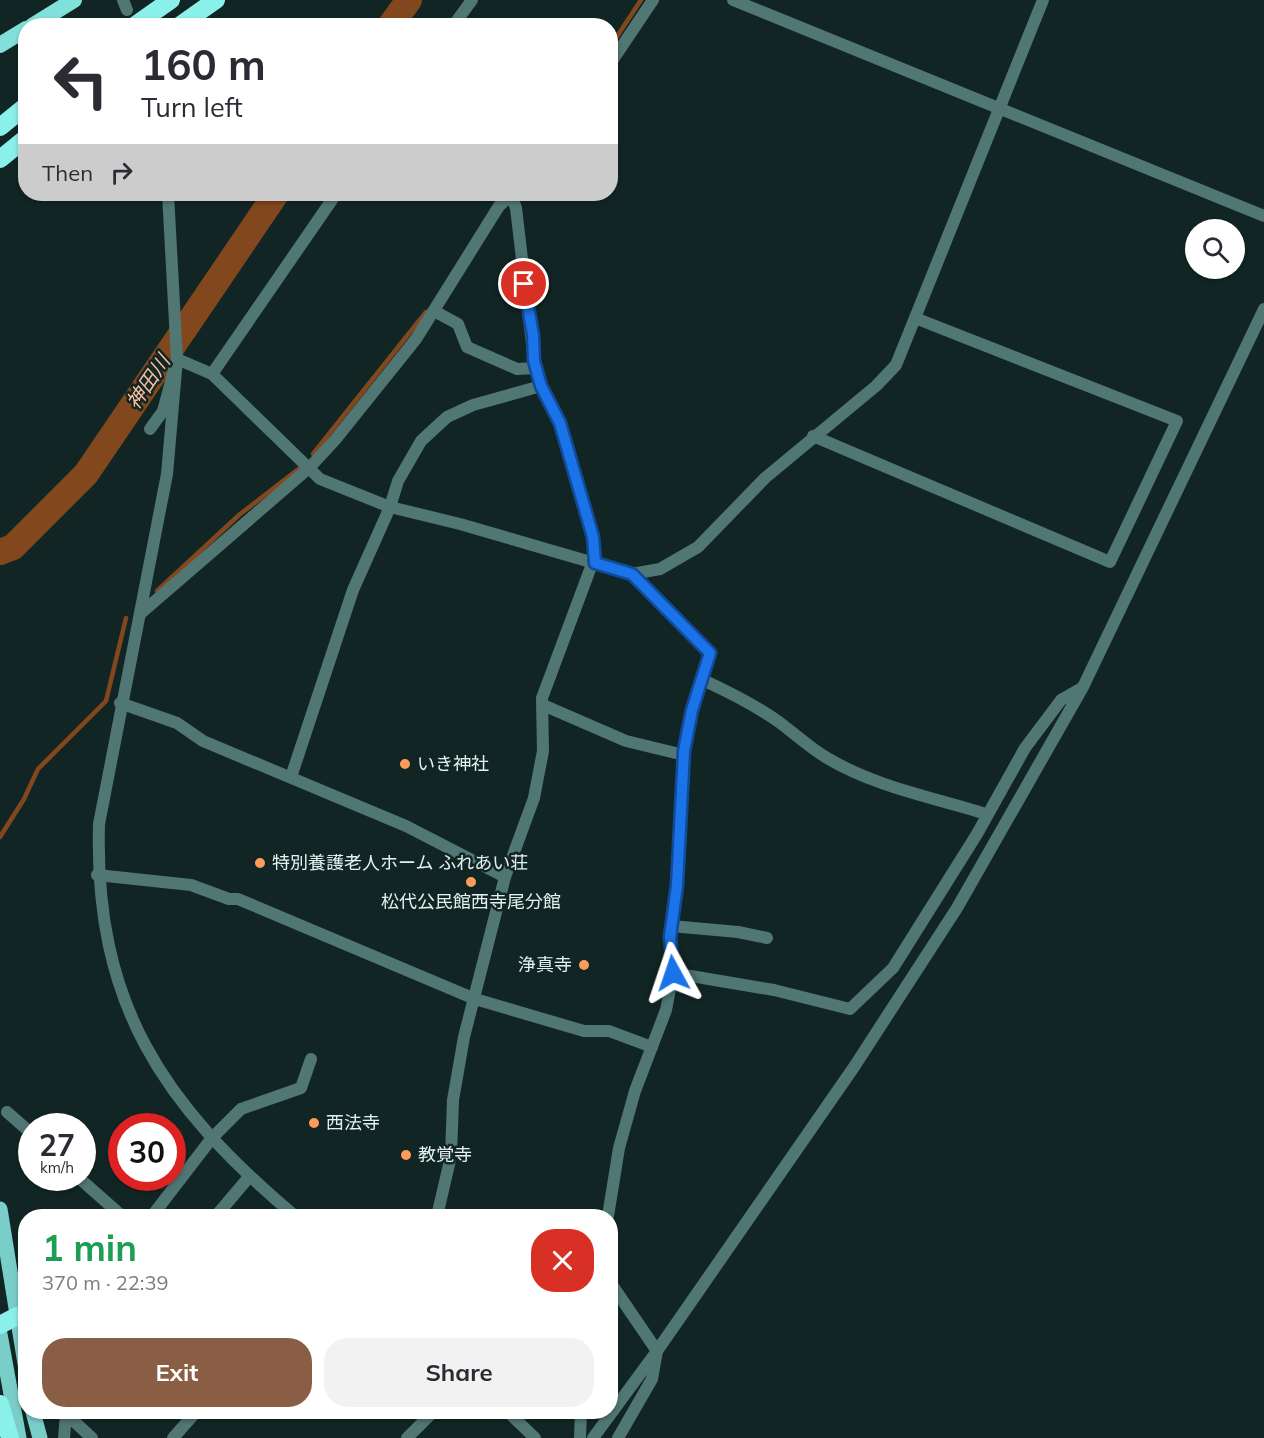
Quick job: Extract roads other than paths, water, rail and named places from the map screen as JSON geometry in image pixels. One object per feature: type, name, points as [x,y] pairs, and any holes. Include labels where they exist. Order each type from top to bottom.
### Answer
[{"type":"highway","points":[[45,18],[74,0]]},
{"type":"highway","points":[[128,12],[171,0]]},
{"type":"highway","points":[[190,18],[216,0]]},
{"type":"highway","points":[[0,45],[18,34]]},
{"type":"highway","points":[[0,125],[18,112]]},
{"type":"highway","points":[[0,159],[18,144]]},
{"type":"highway","points":[[0,1325],[14,1314]]},
{"type":"highway","points":[[0,1404],[10,1438]]},
{"type":"main road","points":[[0,1209],[18,1333]]},
{"type":"main road","points":[[0,1334],[18,1438]]},
{"type":"main road","points":[[35,1419],[40,1438]]},
{"type":"street","points":[[459,18],[472,0]]},
{"type":"street","points":[[618,52],[653,0]]},
{"type":"street","points":[[733,0],[1264,216]]},
{"type":"street","points":[[177,359],[212,374],[310,466],[320,479],[390,507],[460,524],[632,574],[660,569],[698,547],[765,478],[813,436],[842,415],[896,365],[1043,0]]},
{"type":"street","points":[[168,201],[177,359],[167,474],[120,703],[99,824],[98,875],[112,965],[137,1030],[178,1100],[249,1177],[287,1209]]},
{"type":"street","points":[[212,374],[331,201]]},
{"type":"street","points":[[140,614],[310,466],[336,440],[417,339],[499,206],[504,201]]},
{"type":"street","points":[[439,1209],[451,1156],[453,1100],[464,1037],[505,877],[534,798],[543,751],[542,698],[595,563],[593,537],[560,423],[541,386],[536,368],[514,201]]},
{"type":"street","points":[[618,1404],[854,1067],[957,908],[1083,687],[1264,309]]},
{"type":"street","points":[[434,311],[458,324],[467,347],[517,369],[536,368]]},
{"type":"street","points":[[813,436],[1110,562],[1177,421],[915,318]]},
{"type":"street","points":[[150,429],[163,411],[177,359]]},
{"type":"street","points":[[291,777],[353,590],[390,507],[398,482],[421,441],[432,428],[447,417],[473,405],[541,386]]},
{"type":"street","points":[[609,1209],[619,1148],[666,1010],[673,973],[671,926],[677,885],[684,755],[692,710],[710,653],[632,574]]},
{"type":"street","points":[[703,680],[732,694],[777,721],[826,758],[860,775],[893,789],[986,814]]},
{"type":"street","points":[[673,973],[774,990],[850,1009],[893,968],[977,834],[1024,748],[1061,700],[1083,687]]},
{"type":"street","points":[[120,703],[177,723],[203,741],[406,826],[505,877]]},
{"type":"street","points":[[543,705],[626,741],[684,755]]},
{"type":"street","points":[[98,875],[191,885],[229,899],[238,899],[475,999],[584,1031],[609,1031],[652,1047]]},
{"type":"street","points":[[671,926],[738,932],[767,938]]},
{"type":"street","points":[[157,1209],[212,1138],[241,1109],[301,1088],[311,1059]]},
{"type":"street","points":[[7,1112],[18,1122]]},
{"type":"street","points":[[222,1209],[249,1177]]},
{"type":"street","points":[[94,1191],[114,1209]]},
{"type":"street","points":[[618,1294],[657,1351],[652,1379],[618,1438]]},
{"type":"street","points":[[64,1438],[66,1419]]},
{"type":"street","points":[[72,1419],[93,1438]]},
{"type":"street","points":[[173,1438],[190,1419]]},
{"type":"street","points":[[407,1438],[426,1419]]},
{"type":"street","points":[[516,1419],[536,1438]]},
{"type":"street","points":[[580,1438],[581,1419]]},
{"type":"street","points":[[593,1438],[607,1419]]},
{"type":"waterway","name":"神田川","points":[[396,18],[409,0]]},
{"type":"waterway","points":[[618,35],[641,0]]},
{"type":"waterway","name":"神田川","points":[[0,552],[13,547],[86,474],[271,201]]},
{"type":"waterway","points":[[313,454],[426,312]]},
{"type":"waterway","points":[[157,591],[239,515],[301,467]]},
{"type":"waterway","points":[[0,837],[24,799],[38,769],[106,701],[126,618]]},
{"type":"place","name":"いき神社","points":[[405,764]]},
{"type":"place","name":"特別養護老人ホーム ふれあい荘","points":[[260,863]]},
{"type":"place","name":"松代公民館西寺尾分館","points":[[471,882]]},
{"type":"place","name":"浄真寺","points":[[584,965]]},
{"type":"place","name":"西法寺","points":[[314,1123]]},
{"type":"place","name":"教覚寺","points":[[406,1155]]}]
